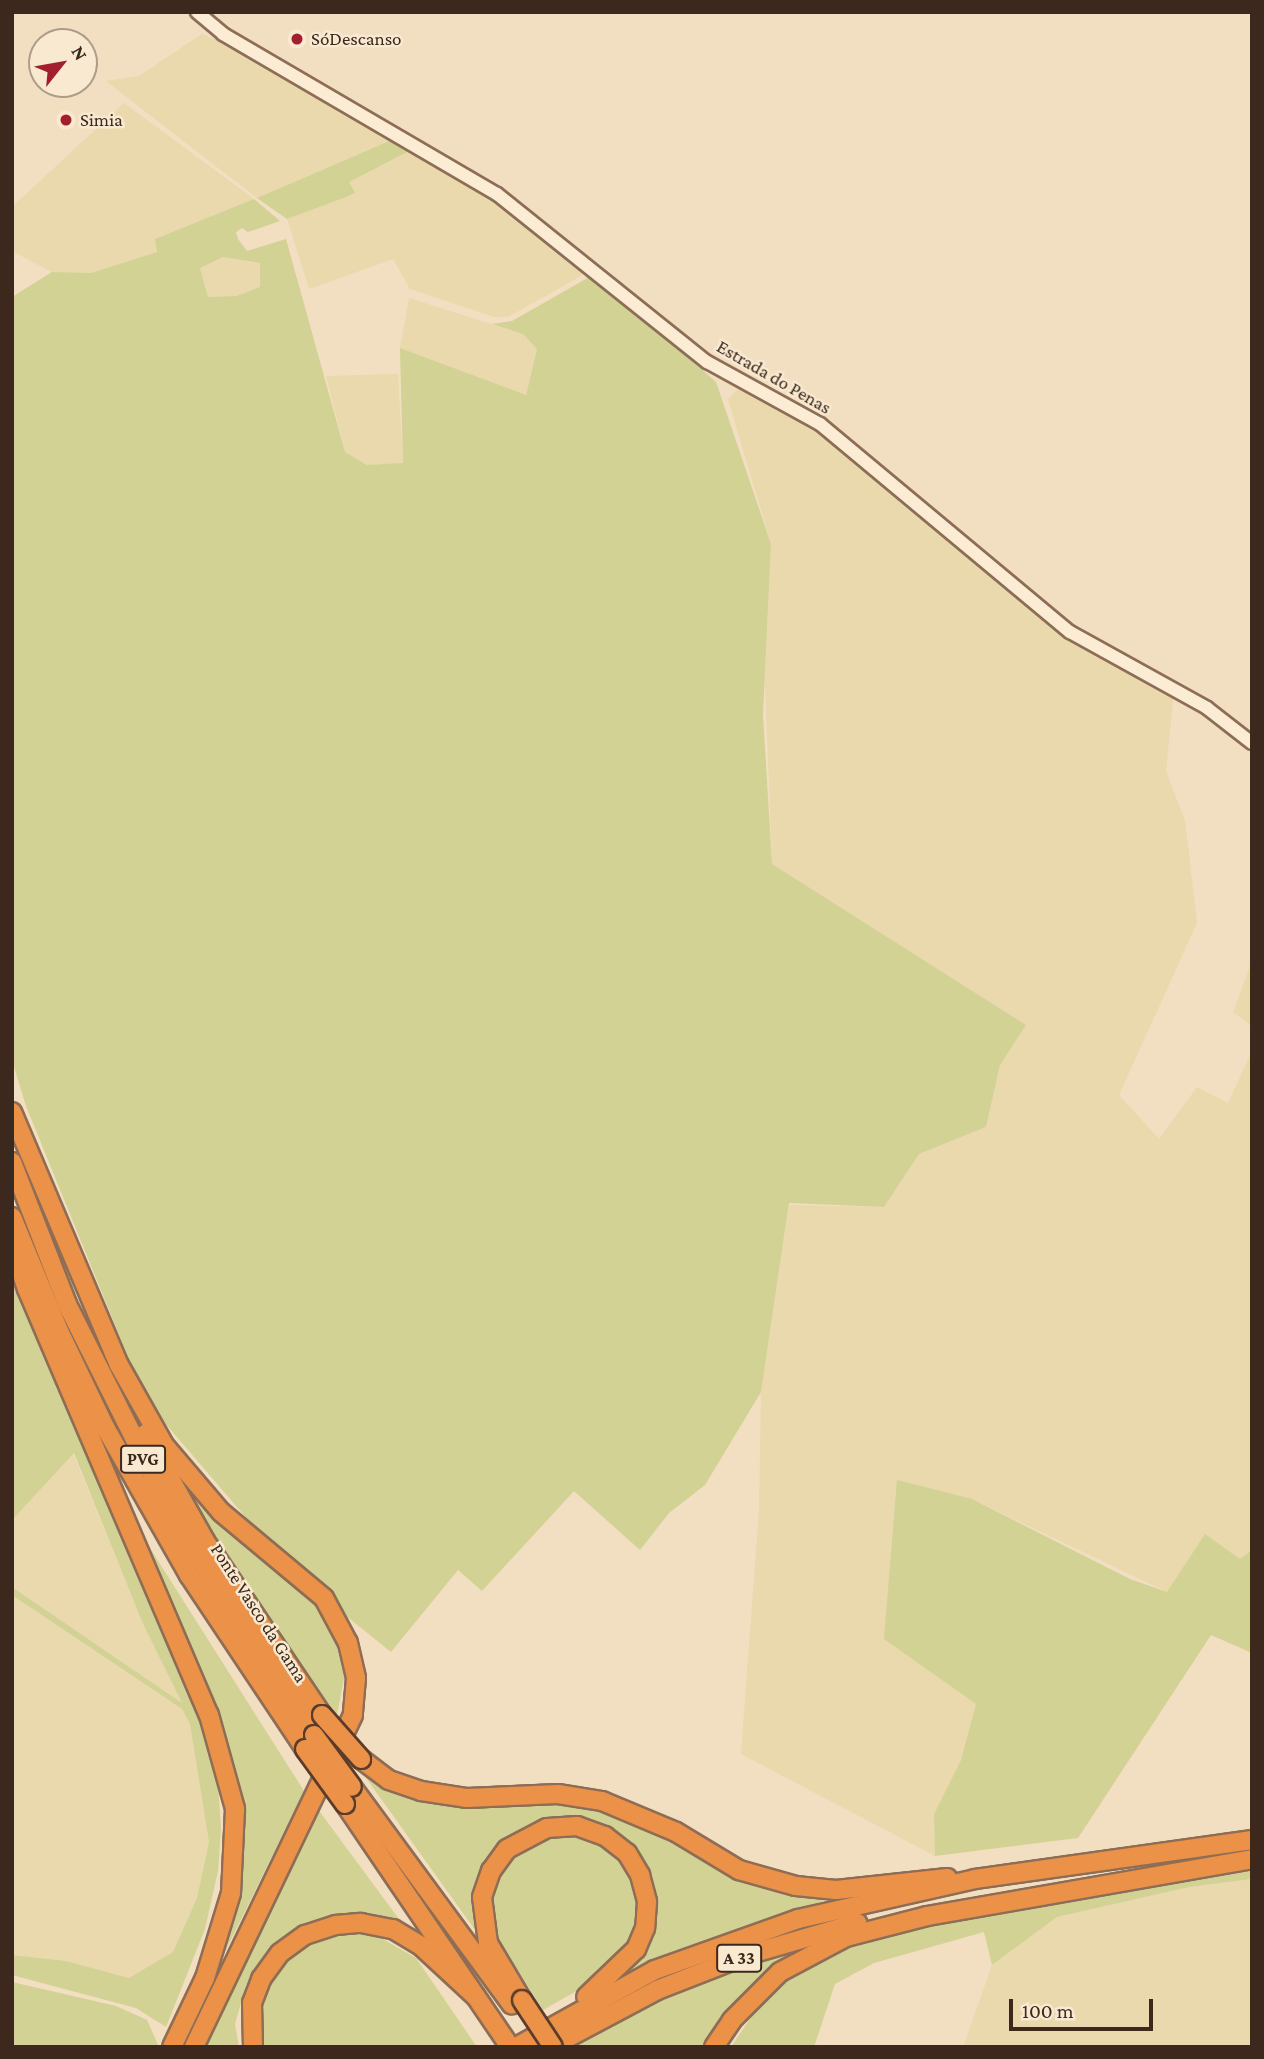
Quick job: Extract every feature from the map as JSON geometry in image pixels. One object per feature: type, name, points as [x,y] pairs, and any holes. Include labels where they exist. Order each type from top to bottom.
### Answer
[{"type":"highway","points":[[12,1112],[118,1365],[164,1445],[222,1512],[324,1598],[348,1643],[356,1678],[353,1715],[194,2047]]},
{"type":"highway","points":[[12,1131],[71,1282],[148,1438],[205,1541],[322,1715],[361,1759],[389,1780],[421,1791],[467,1798],[558,1794],[602,1801],[676,1832],[739,1870],[796,1886],[836,1890],[928,1877],[975,1879]]},
{"type":"highway","name":"Ponte Vasco da Gama","points":[[12,1162],[66,1304],[177,1524],[310,1742]]},
{"type":"highway","name":"Ponte Vasco da Gama","points":[[12,1217],[54,1320],[106,1429],[189,1575],[348,1795],[477,1997]]},
{"type":"highway","points":[[12,1244],[27,1289],[209,1715],[234,1809],[231,1893],[205,1978],[172,2047]]},
{"type":"highway","name":"Ponte Vasco da Gama","points":[[348,1795],[518,2004],[540,2047]]},
{"type":"highway","points":[[548,2026],[608,1980],[636,1949],[645,1928],[647,1902],[640,1875],[626,1853],[604,1836],[577,1826],[547,1828],[507,1849],[491,1871],[482,1897],[488,1943],[518,2004],[551,2047]]},
{"type":"highway","name":"A 33","points":[[516,2047],[548,2026],[655,1970],[739,1937],[859,1903],[975,1879],[1252,1839]]},
{"type":"highway","name":"A 33","points":[[551,2047],[657,1990],[805,1936],[865,1921],[1252,1859]]},
{"type":"highway","points":[[714,2047],[754,1995],[780,1972],[826,1945],[872,1928],[1076,1887]]},
{"type":"highway","points":[[253,2047],[252,2003],[261,1979],[280,1953],[305,1935],[336,1925],[361,1923],[393,1929],[421,1947],[477,1997],[510,2047]]},
{"type":"street","name":"Estrada do Penas","points":[[197,12],[223,34],[497,194],[707,362],[820,424],[1070,632],[1207,708],[1252,743]]},
{"type":"shaded area","points":[[202,34],[218,40],[394,139],[257,198],[106,81],[139,76]]},
{"type":"shaded area","points":[[124,103],[254,199],[155,239],[157,252],[91,273],[52,272],[12,251],[12,207]]},
{"type":"shaded area","points":[[409,151],[490,196],[586,268],[581,276],[508,317],[494,317],[410,289],[393,259],[309,289],[287,219],[354,193],[348,182]]},
{"type":"shaded area","points":[[223,257],[260,263],[260,288],[237,296],[208,297],[200,268]]},
{"type":"shaded area","points":[[409,298],[523,334],[537,349],[526,395],[400,348]]},
{"type":"shaded area","points":[[398,374],[403,464],[367,465],[345,452],[326,376]]},
{"type":"shaded area","points":[[743,384],[784,401],[1070,632],[1174,692],[1166,771],[1185,821],[1197,923],[1119,1095],[1159,1139],[1197,1087],[1228,1103],[1252,1051],[1252,1550],[1240,1559],[1205,1535],[1167,1592],[972,1499],[885,1639],[976,1704],[961,1760],[934,1814],[935,1856],[741,1754],[759,1510],[761,1392],[789,1205],[884,1207],[919,1154],[986,1127],[1000,1065],[1026,1025],[772,864],[765,680],[771,544],[728,399]]},
{"type":"shaded area","points":[[1252,961],[1252,1026],[1233,1012]]},
{"type":"shaded area","points":[[73,1453],[143,1624],[182,1703],[12,1587],[12,1520]]},
{"type":"shaded area","points":[[12,1595],[182,1709],[190,1724],[209,1842],[197,1898],[173,1952],[129,1978],[66,1961],[12,1955]]},
{"type":"shaded area","points":[[1252,1879],[1252,2047],[963,2047],[992,1965],[1057,1917],[1189,1887]]},
{"type":"green space","points":[[394,139],[409,151],[349,182],[355,193],[346,197],[287,219],[257,198]]},
{"type":"green space","points":[[254,199],[280,221],[248,232],[242,228],[236,232],[238,239],[247,251],[286,239],[345,452],[367,465],[403,463],[400,348],[526,395],[537,349],[523,334],[492,324],[512,321],[593,275],[716,382],[771,544],[763,715],[772,864],[1026,1025],[1000,1065],[986,1127],[919,1154],[884,1207],[789,1203],[761,1392],[705,1485],[669,1513],[640,1550],[574,1491],[482,1591],[458,1570],[391,1652],[345,1615],[255,1528],[146,1401],[26,1106],[12,1060],[12,297],[52,272],[91,273],[157,252],[155,239]],"holes":[[[223,257],[260,263],[260,287],[237,296],[208,297],[200,268]]]},
{"type":"green space","points":[[12,1274],[203,1719],[218,1784],[221,1829],[218,1871],[205,1929],[166,2027],[136,2008],[12,1975],[12,1955],[66,1961],[129,1978],[173,1952],[197,1898],[209,1842],[190,1724],[182,1709],[12,1595],[12,1587],[182,1703],[143,1624],[74,1453],[12,1520]]},
{"type":"green space","points":[[162,1455],[201,1503],[321,1611],[337,1638],[345,1673],[335,1725],[295,1672]]},
{"type":"green space","points":[[897,1480],[972,1499],[1130,1579],[1167,1592],[1205,1534],[1240,1559],[1252,1550],[1252,1653],[1211,1635],[1078,1838],[935,1856],[934,1814],[961,1760],[976,1704],[884,1639]]},
{"type":"green space","points":[[127,1512],[304,1791],[223,1956],[236,1799]]},
{"type":"green space","points":[[356,1764],[398,1787],[558,1800],[610,1810],[674,1838],[837,1896],[624,1971],[648,1940],[636,1854],[595,1822],[550,1819],[511,1834],[484,1868],[478,1934]]},
{"type":"green space","points":[[317,1808],[413,1938],[372,1919],[340,1915],[306,1923],[270,1948],[246,1985],[235,2024],[239,2047],[200,2047]]},
{"type":"green space","points":[[558,1832],[596,1840],[635,1878],[641,1912],[626,1950],[605,1975],[543,2010],[494,1933],[490,1906],[495,1878],[507,1854]]},
{"type":"green space","points":[[1252,1871],[1252,1879],[1189,1887],[1057,1917],[992,1965],[984,1932],[874,1963],[835,1984],[814,2047],[731,2047],[766,1995],[804,1965],[862,1938]]},
{"type":"green space","points":[[334,1930],[374,1934],[416,1958],[477,2047],[256,2047],[254,2008],[268,1976],[293,1947]]},
{"type":"green space","points":[[787,1949],[800,1951],[729,2015],[710,2047],[573,2047],[684,1989]]},
{"type":"green space","points":[[12,1982],[116,2006],[147,2020],[159,2047],[14,2047]]},
{"type":"place","name":"SóDescanso","points":[[297,39]]},
{"type":"place","name":"Simia","points":[[66,120]]}]
